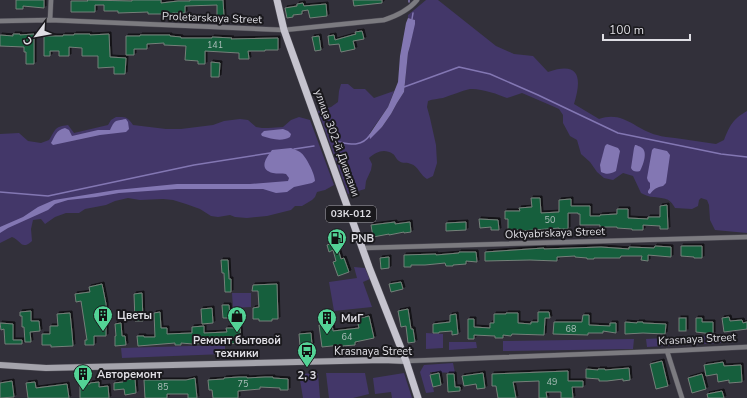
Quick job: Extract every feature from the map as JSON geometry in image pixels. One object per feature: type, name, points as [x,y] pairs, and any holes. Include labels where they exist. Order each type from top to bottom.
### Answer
[{"type":"main road","name":"03К-012","points":[[277,0],[284,30]]},
{"type":"main road","name":"улица 302-й Дивизии","points":[[284,30],[363,248],[406,361],[418,398]]},
{"type":"street","points":[[50,20],[51,0]]},
{"type":"street","name":"Proletarskaya Street","points":[[0,21],[50,20],[284,30],[384,20],[397,16],[413,5],[417,0]]},
{"type":"street","name":"Oktyabrskaya Street","points":[[363,248],[747,237]]},
{"type":"street","name":"Krasnaya Street","points":[[0,365],[46,368],[383,360],[406,361],[667,351],[747,346]]},
{"type":"street","points":[[667,351],[682,398]]},
{"type":"shaded area","points":[[426,0],[438,0],[496,46],[514,54],[533,56],[548,72],[559,69],[572,70],[576,74],[578,80],[574,104],[599,119],[615,117],[629,122],[649,133],[659,136],[716,144],[724,140],[732,123],[747,111],[747,233],[715,230],[710,220],[709,205],[707,200],[701,198],[698,206],[692,209],[675,208],[671,202],[666,199],[641,193],[633,176],[623,173],[613,180],[604,178],[581,154],[577,140],[570,136],[563,123],[563,115],[559,109],[522,93],[507,98],[484,90],[470,89],[443,98],[428,101],[427,107],[436,145],[437,163],[433,176],[427,179],[410,163],[400,162],[390,152],[383,151],[374,154],[369,158],[372,164],[365,189],[348,194],[318,111],[331,107],[338,102],[341,84],[348,84],[354,89],[365,89],[374,98],[394,91],[388,107],[371,131],[369,135],[370,138],[382,127],[404,92],[408,53],[415,20],[408,18],[408,15]]},
{"type":"shaded area","points":[[408,18],[415,20],[415,24],[408,53],[404,92],[382,127],[370,139],[369,135],[388,107],[398,82],[400,56]]},
{"type":"shaded area","points":[[116,117],[126,118],[133,125],[166,129],[181,129],[213,125],[224,121],[240,119],[248,120],[256,127],[268,128],[283,127],[291,120],[299,117],[310,120],[334,185],[317,192],[312,200],[302,206],[295,206],[291,210],[267,216],[247,218],[230,215],[218,217],[211,216],[200,209],[173,200],[140,200],[128,198],[106,205],[85,209],[79,213],[66,213],[55,217],[45,224],[41,219],[33,220],[31,229],[32,241],[28,244],[23,245],[12,237],[0,243],[0,134],[19,133],[28,141],[41,143],[49,140],[57,128],[68,125],[74,133],[108,125],[111,120]]},
{"type":"shaded area","points":[[126,119],[129,129],[126,132],[100,135],[53,145],[51,143],[56,134],[65,128],[69,130],[72,136],[98,130],[110,130],[115,122]]},
{"type":"shaded area","points":[[283,129],[291,134],[287,139],[276,140],[262,136],[261,134],[264,131]]},
{"type":"shaded area","points":[[607,144],[618,148],[620,151],[616,171],[607,174],[601,172],[600,165],[605,146]]},
{"type":"shaded area","points":[[635,145],[644,150],[645,153],[640,171],[637,172],[631,168]]},
{"type":"shaded area","points":[[291,148],[300,152],[305,157],[312,170],[315,181],[294,187],[287,192],[276,193],[263,189],[177,189],[119,193],[68,200],[55,204],[48,210],[0,233],[0,227],[23,217],[38,207],[54,200],[116,190],[177,184],[250,184],[288,181],[289,178],[286,174],[268,171],[265,163],[272,150]]},
{"type":"shaded area","points":[[654,148],[667,151],[670,155],[666,183],[663,186],[656,188],[650,194],[648,191],[650,188],[650,183],[647,178],[652,150]]},
{"type":"shaded area","points":[[354,267],[365,268],[370,279],[363,282],[372,307],[334,311],[329,282],[357,278]]},
{"type":"shaded area","points":[[232,293],[251,293],[251,307],[233,308]]},
{"type":"shaded area","points":[[426,333],[443,334],[443,348],[426,349]]},
{"type":"shaded area","points":[[723,335],[721,343],[647,347],[646,339]]},
{"type":"shaded area","points":[[634,339],[633,349],[503,351],[503,341]]},
{"type":"shaded area","points":[[449,342],[476,342],[477,348],[449,350]]},
{"type":"shaded area","points":[[225,345],[225,354],[122,358],[121,348]]},
{"type":"shaded area","points":[[453,363],[455,373],[430,372],[434,392],[426,393],[420,372],[424,365]]},
{"type":"shaded area","points":[[318,373],[320,398],[303,398],[299,374]]},
{"type":"shaded area","points":[[326,373],[365,373],[369,394],[353,398],[329,398]]},
{"type":"shaded area","points":[[404,373],[412,398],[392,398],[391,392],[375,394],[373,378]]},
{"type":"building","points":[[16,0],[44,0],[44,8],[23,6],[23,9],[16,9]]},
{"type":"building","points":[[87,0],[161,0],[161,3],[190,0],[223,0],[224,17],[217,17],[217,5],[185,6],[185,13],[172,13],[165,15],[148,14],[148,12],[118,13],[118,11],[104,11],[104,5],[95,5],[95,12],[71,12],[71,1],[88,1]]},
{"type":"building","points":[[353,0],[382,0],[382,3],[354,6]]},
{"type":"building","points":[[303,3],[304,6],[326,4],[327,16],[310,18],[308,10],[302,11],[302,14],[293,15],[293,17],[287,18],[285,8],[297,6],[297,4]]},
{"type":"building","points":[[362,31],[364,39],[353,41],[355,49],[341,52],[339,44],[329,45],[328,36],[334,35],[335,40],[356,34],[355,32]]},
{"type":"building","points":[[13,34],[34,34],[34,64],[26,64],[26,52],[24,52],[24,47],[0,46],[0,35],[13,36]]},
{"type":"building","points":[[74,34],[109,34],[110,57],[126,58],[125,74],[114,74],[114,67],[98,68],[98,56],[82,56],[82,48],[69,47],[69,56],[59,56],[59,51],[50,51],[50,56],[44,56],[44,36],[63,36]]},
{"type":"building","points":[[170,35],[181,38],[278,38],[278,50],[248,51],[249,59],[239,59],[239,53],[205,51],[205,64],[198,64],[198,61],[185,60],[186,46],[164,45],[164,43],[147,44],[147,49],[134,49],[134,55],[126,55],[126,36]]},
{"type":"building","points":[[319,36],[321,50],[315,51],[312,37]]},
{"type":"building","points":[[211,62],[220,63],[219,77],[211,77]]},
{"type":"building","points":[[531,198],[540,198],[541,213],[559,212],[559,200],[571,199],[571,206],[590,206],[590,216],[617,214],[617,209],[628,209],[628,218],[648,219],[648,217],[660,217],[660,206],[667,205],[668,229],[660,229],[660,226],[643,225],[643,230],[632,230],[617,227],[600,227],[600,225],[580,225],[580,214],[568,213],[568,229],[559,228],[521,231],[508,230],[508,219],[505,219],[505,211],[520,211],[519,208],[532,207]]},
{"type":"building","points":[[479,219],[498,220],[499,230],[491,230],[491,227],[480,228]]},
{"type":"building","points":[[395,222],[395,224],[410,222],[411,232],[373,237],[371,225]]},
{"type":"building","points":[[466,222],[466,230],[446,231],[446,223]]},
{"type":"building","points":[[339,241],[341,248],[338,249],[341,259],[344,258],[349,272],[338,276],[333,262],[336,261],[333,250],[329,252],[327,245]]},
{"type":"building","points":[[655,246],[671,247],[671,257],[648,255],[648,261],[641,260],[642,256],[587,259],[575,256],[557,257],[557,261],[485,261],[485,252],[544,248],[601,247],[629,249],[629,247],[654,248]]},
{"type":"building","points":[[681,246],[702,246],[702,258],[681,256]]},
{"type":"building","points":[[459,252],[476,252],[477,262],[466,261],[466,264],[453,266],[446,266],[445,263],[411,265],[411,267],[404,267],[404,255],[436,255]]},
{"type":"building","points":[[389,257],[389,268],[381,269],[380,258]]},
{"type":"building","points":[[221,260],[228,260],[229,279],[231,279],[231,292],[225,292],[224,273],[222,273]]},
{"type":"building","points":[[401,282],[403,289],[391,292],[389,284]]},
{"type":"building","points":[[102,284],[106,304],[106,336],[94,336],[94,345],[85,345],[85,340],[87,340],[81,301],[76,302],[75,294],[90,292],[89,287]]},
{"type":"building","points":[[277,284],[278,319],[272,319],[272,321],[259,321],[259,319],[253,319],[253,308],[259,307],[258,291],[252,291],[253,285]]},
{"type":"building","points":[[142,293],[143,321],[135,321],[134,294]]},
{"type":"building","points":[[222,305],[229,305],[230,318],[223,318]]},
{"type":"building","points":[[212,308],[213,323],[202,324],[201,309]]},
{"type":"building","points":[[408,309],[411,329],[413,329],[415,342],[408,343],[406,326],[401,327],[398,311]]},
{"type":"building","points":[[31,311],[31,321],[39,321],[40,331],[30,332],[31,342],[25,342],[24,327],[22,327],[22,316],[20,316],[20,312]]},
{"type":"building","points":[[160,312],[161,328],[167,328],[167,334],[192,333],[192,327],[204,326],[204,333],[227,332],[226,328],[240,328],[241,343],[181,343],[181,345],[175,345],[175,343],[138,346],[137,336],[155,337],[154,313]]},
{"type":"building","points":[[538,312],[549,312],[550,318],[545,318],[544,335],[512,334],[511,336],[503,335],[503,338],[495,338],[495,336],[474,335],[474,339],[468,339],[468,319],[474,319],[474,327],[490,328],[490,323],[494,323],[494,314],[518,313],[518,323],[531,324],[531,322],[538,322]]},
{"type":"building","points":[[70,313],[73,346],[51,347],[51,345],[42,345],[42,334],[50,334],[50,326],[58,326],[57,314]]},
{"type":"building","points":[[456,314],[458,334],[452,335],[452,331],[433,333],[433,324],[450,322],[450,315]]},
{"type":"building","points":[[583,315],[589,315],[589,325],[610,326],[610,323],[616,323],[616,333],[603,331],[603,333],[588,333],[588,335],[553,334],[554,322],[582,322]]},
{"type":"building","points":[[369,316],[374,338],[355,342],[355,345],[322,347],[319,325],[332,324],[333,331],[359,328],[357,319]]},
{"type":"building","points":[[729,317],[730,321],[742,320],[743,323],[747,322],[747,329],[724,332],[722,318]]},
{"type":"building","points":[[679,318],[686,318],[686,331],[679,331]]},
{"type":"building","points":[[696,318],[702,318],[702,322],[713,322],[713,334],[696,332]]},
{"type":"building","points":[[625,322],[666,324],[665,334],[625,334]]},
{"type":"building","points":[[0,323],[13,324],[13,340],[22,340],[22,344],[5,344],[4,329],[1,330]]},
{"type":"building","points":[[121,323],[122,336],[125,336],[126,345],[115,346],[115,324]]},
{"type":"building","points":[[311,333],[312,345],[300,346],[299,334]]},
{"type":"building","points":[[662,361],[668,386],[656,389],[650,364]]},
{"type":"building","points":[[723,362],[724,366],[741,365],[742,382],[729,383],[729,380],[718,382],[717,374],[706,376],[704,365]]},
{"type":"building","points":[[629,368],[630,380],[623,381],[623,379],[599,381],[599,379],[586,378],[586,369],[605,370]]},
{"type":"building","points":[[568,371],[568,381],[583,381],[583,387],[572,387],[573,398],[561,398],[561,392],[546,392],[547,398],[539,398],[539,381],[513,382],[516,398],[498,398],[496,386],[492,386],[492,374]]},
{"type":"building","points":[[439,373],[441,385],[433,387],[430,375]]},
{"type":"building","points":[[483,373],[485,388],[477,389],[476,384],[464,386],[462,376]]},
{"type":"building","points":[[447,374],[454,374],[455,387],[460,387],[460,391],[448,392]]},
{"type":"building","points":[[702,374],[706,389],[692,393],[688,378]]},
{"type":"building","points":[[239,377],[273,377],[288,379],[288,390],[260,387],[260,389],[238,391],[238,398],[213,398],[212,390],[209,390],[208,380]]},
{"type":"building","points":[[195,378],[197,398],[188,398],[188,394],[167,394],[167,398],[145,398],[144,380],[186,380]]},
{"type":"building","points":[[135,379],[136,393],[125,395],[124,389],[114,390],[114,383],[123,382],[123,380]]},
{"type":"building","points":[[12,381],[14,397],[0,398],[0,383]]},
{"type":"building","points":[[35,382],[36,388],[67,384],[69,398],[28,398],[26,383]]},
{"type":"building","points":[[99,382],[99,387],[108,386],[109,398],[80,398],[80,384]]},
{"type":"building","points":[[722,391],[724,398],[708,398],[707,394]]},
{"type":"waterway","points":[[412,19],[413,13]]},
{"type":"waterway","points":[[404,87],[459,67],[490,74],[618,133],[721,154],[747,157]]},
{"type":"waterway","points":[[333,141],[358,144],[370,135]]},
{"type":"waterway","points":[[294,149],[314,146]]},
{"type":"waterway","points":[[0,192],[48,196],[194,165],[270,153]]},
{"type":"place","name":"PNB","points":[[337,255]]},
{"type":"place","name":"Цветы","points":[[103,332]]},
{"type":"place","name":"Ремонт бытовой техники","points":[[237,333]]},
{"type":"place","name":"МиГ","points":[[327,335]]},
{"type":"place","name":"2, 3","points":[[307,368]]},
{"type":"place","name":"Авторемонт","points":[[83,391]]}]
